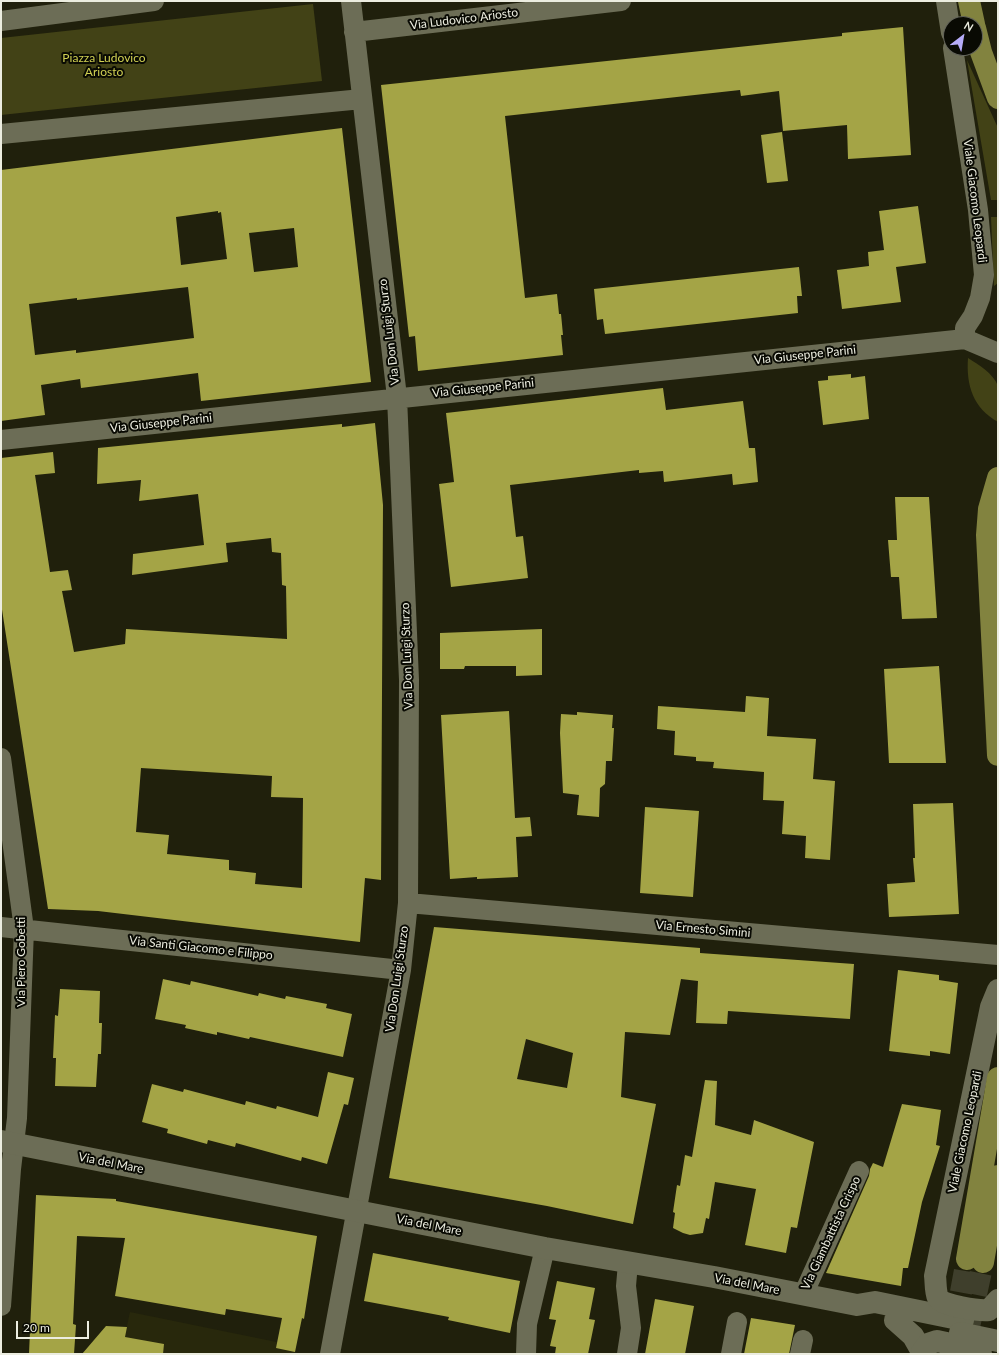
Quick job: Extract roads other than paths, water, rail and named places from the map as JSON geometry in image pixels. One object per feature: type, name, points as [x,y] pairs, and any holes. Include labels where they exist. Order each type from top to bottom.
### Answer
[{"type":"main road","points":[[969,1],[972,16]]},
{"type":"main road","points":[[982,56],[998,98]]},
{"type":"main road","points":[[998,478],[990,509],[987,535],[998,755]]},
{"type":"main road","name":"Viale Giacomo Leopardi","points":[[998,1078],[975,1260],[998,1176]]},
{"type":"street","points":[[1,21],[154,1]]},
{"type":"street","points":[[1,134],[362,99],[351,1]]},
{"type":"street","name":"Via Ludovico Ariosto","points":[[354,32],[621,1]]},
{"type":"street","points":[[946,1],[948,16]]},
{"type":"street","name":"Viale Giacomo Leopardi","points":[[954,56],[978,210],[984,275],[980,298],[973,316],[965,328],[965,338]]},
{"type":"street","name":"Via Don Luigi Sturzo","points":[[330,1354],[358,1210],[401,970],[408,904],[410,680],[397,397],[362,99]]},
{"type":"street","points":[[965,338],[977,345],[987,347],[998,353]]},
{"type":"street","name":"Via Giuseppe Parini","points":[[1,440],[965,338]]},
{"type":"street","name":"Via Piero Gobetti","points":[[1,758],[24,929],[17,1118],[8,1142],[11,1169],[1,1306]]},
{"type":"street","name":"Via Ernesto Simini","points":[[408,904],[998,955]]},
{"type":"street","name":"Via Santi Giacomo e Filippo","points":[[1,927],[401,970]]},
{"type":"street","name":"Viale Giacomo Leopardi","points":[[936,1276],[991,1007],[998,990]]},
{"type":"street","name":"Via del Mare","points":[[8,1142],[545,1248],[714,1277],[858,1305],[875,1302],[899,1314],[962,1326]]},
{"type":"street","name":"Via Giambattista Crispo","points":[[803,1295],[860,1171]]},
{"type":"street","points":[[526,1354],[527,1324],[545,1248]]},
{"type":"street","points":[[627,1354],[631,1328],[626,1286],[628,1263]]},
{"type":"street","points":[[936,1276],[938,1298],[947,1304],[989,1310],[998,1300]]},
{"type":"street","points":[[936,1276],[922,1297],[899,1314],[922,1353],[928,1344],[937,1341],[974,1349],[981,1354]]},
{"type":"street","points":[[731,1354],[736,1322]]},
{"type":"street","points":[[962,1326],[998,1326]]},
{"type":"street","points":[[962,1326],[998,1341]]},
{"type":"tunnel","points":[[955,1325],[967,1259]]},
{"type":"tunnel","points":[[969,1327],[983,1262]]},
{"type":"park label","name":"Piazza Ludovico Ariosto","points":[[104,65]]}]
